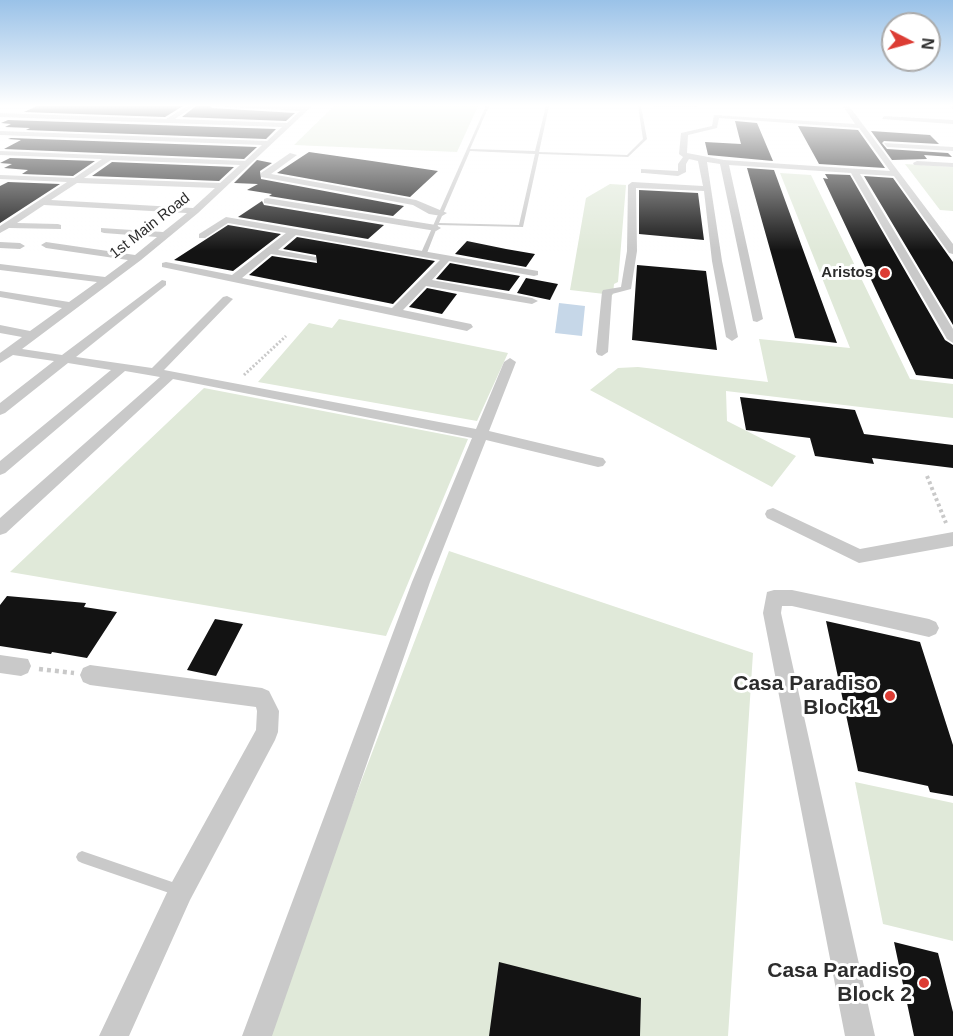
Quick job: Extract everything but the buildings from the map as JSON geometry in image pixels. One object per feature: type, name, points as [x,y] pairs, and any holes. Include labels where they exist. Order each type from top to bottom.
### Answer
[{"type":"street","points":[[37,154],[248,163]]},
{"type":"street","points":[[4,227],[115,154]]},
{"type":"street","name":"1st Main Road","points":[[5,355],[137,258],[195,211],[257,154]]},
{"type":"street","points":[[683,154],[687,157],[724,162],[778,161],[896,174]]},
{"type":"street","points":[[882,154],[953,251]]},
{"type":"street","points":[[292,155],[264,175],[416,203],[429,211],[442,213]]},
{"type":"street","points":[[644,171],[678,174],[682,172],[682,164],[687,157]]},
{"type":"street","points":[[702,159],[717,261],[732,337]]},
{"type":"street","points":[[724,162],[757,319]]},
{"type":"street","points":[[917,162],[953,165]]},
{"type":"street","points":[[854,171],[953,339]]},
{"type":"street","points":[[0,177],[223,186]]},
{"type":"street","points":[[602,352],[607,292],[626,289],[632,251],[632,185],[708,189]]},
{"type":"street","points":[[267,201],[437,226]]},
{"type":"street","points":[[42,202],[195,211]]},
{"type":"street","points":[[202,236],[226,220],[534,273]]},
{"type":"street","points":[[4,227],[58,227]]},
{"type":"street","points":[[104,230],[163,235]]},
{"type":"street","points":[[234,279],[295,231]]},
{"type":"street","points":[[0,245],[20,246]]},
{"type":"street","points":[[46,245],[137,258]]},
{"type":"street","points":[[269,251],[312,259]]},
{"type":"street","points":[[394,313],[448,257]]},
{"type":"street","points":[[166,265],[467,327]]},
{"type":"street","points":[[0,267],[105,280]]},
{"type":"street","points":[[424,282],[532,301]]},
{"type":"street","points":[[0,410],[162,283]]},
{"type":"street","points":[[0,294],[70,306]]},
{"type":"street","points":[[0,528],[163,374],[227,298]]},
{"type":"street","points":[[0,329],[30,335]]},
{"type":"street","points":[[5,355],[67,358],[163,374],[479,434],[598,462]]},
{"type":"street","points":[[257,1036],[417,593],[479,434],[510,362]]},
{"type":"street","points":[[0,469],[121,368]]},
{"type":"street","points":[[772,514],[859,556],[953,539]]},
{"type":"street","points":[[860,1036],[772,613],[774,598],[792,598],[835,606],[929,628]]},
{"type":"street","points":[[0,664],[21,666]]},
{"type":"street","points":[[90,675],[262,698],[268,711],[267,732],[181,891],[114,1036]]},
{"type":"lane","points":[[424,253],[467,154]]},
{"type":"lane","points":[[437,226],[521,226],[536,154]]},
{"type":"lane","points":[[590,154],[630,154]]},
{"type":"lane","points":[[82,857],[181,891]]},
{"type":"path","points":[[230,388],[286,336]]},
{"type":"path","points":[[927,476],[953,539]]},
{"type":"path","points":[[21,666],[90,675]]},
{"type":"green space","points":[[905,164],[953,167],[953,211],[940,210]]},
{"type":"green space","points":[[780,173],[811,175],[910,379],[953,384],[953,418],[726,391],[727,421],[796,456],[772,487],[590,390],[618,368],[638,367],[768,382],[759,339],[850,348]]},
{"type":"green space","points":[[610,184],[626,185],[618,282],[614,284],[613,295],[570,290],[586,198]]},
{"type":"green space","points":[[339,319],[508,353],[477,421],[258,382],[309,323],[332,328]]},
{"type":"green space","points":[[204,388],[468,439],[386,636],[10,572]]},
{"type":"green space","points":[[449,551],[753,653],[728,1036],[264,1036]]},
{"type":"green space","points":[[855,782],[953,803],[953,941],[883,924]]},
{"type":"water","points":[[559,303],[585,306],[582,336],[555,333]]},
{"type":"place","name":"Aristos","points":[[885,273]]},
{"type":"place","name":"Casa Paradiso Block 1","points":[[890,696]]},
{"type":"place","name":"Casa Paradiso Block 2","points":[[924,983]]}]
